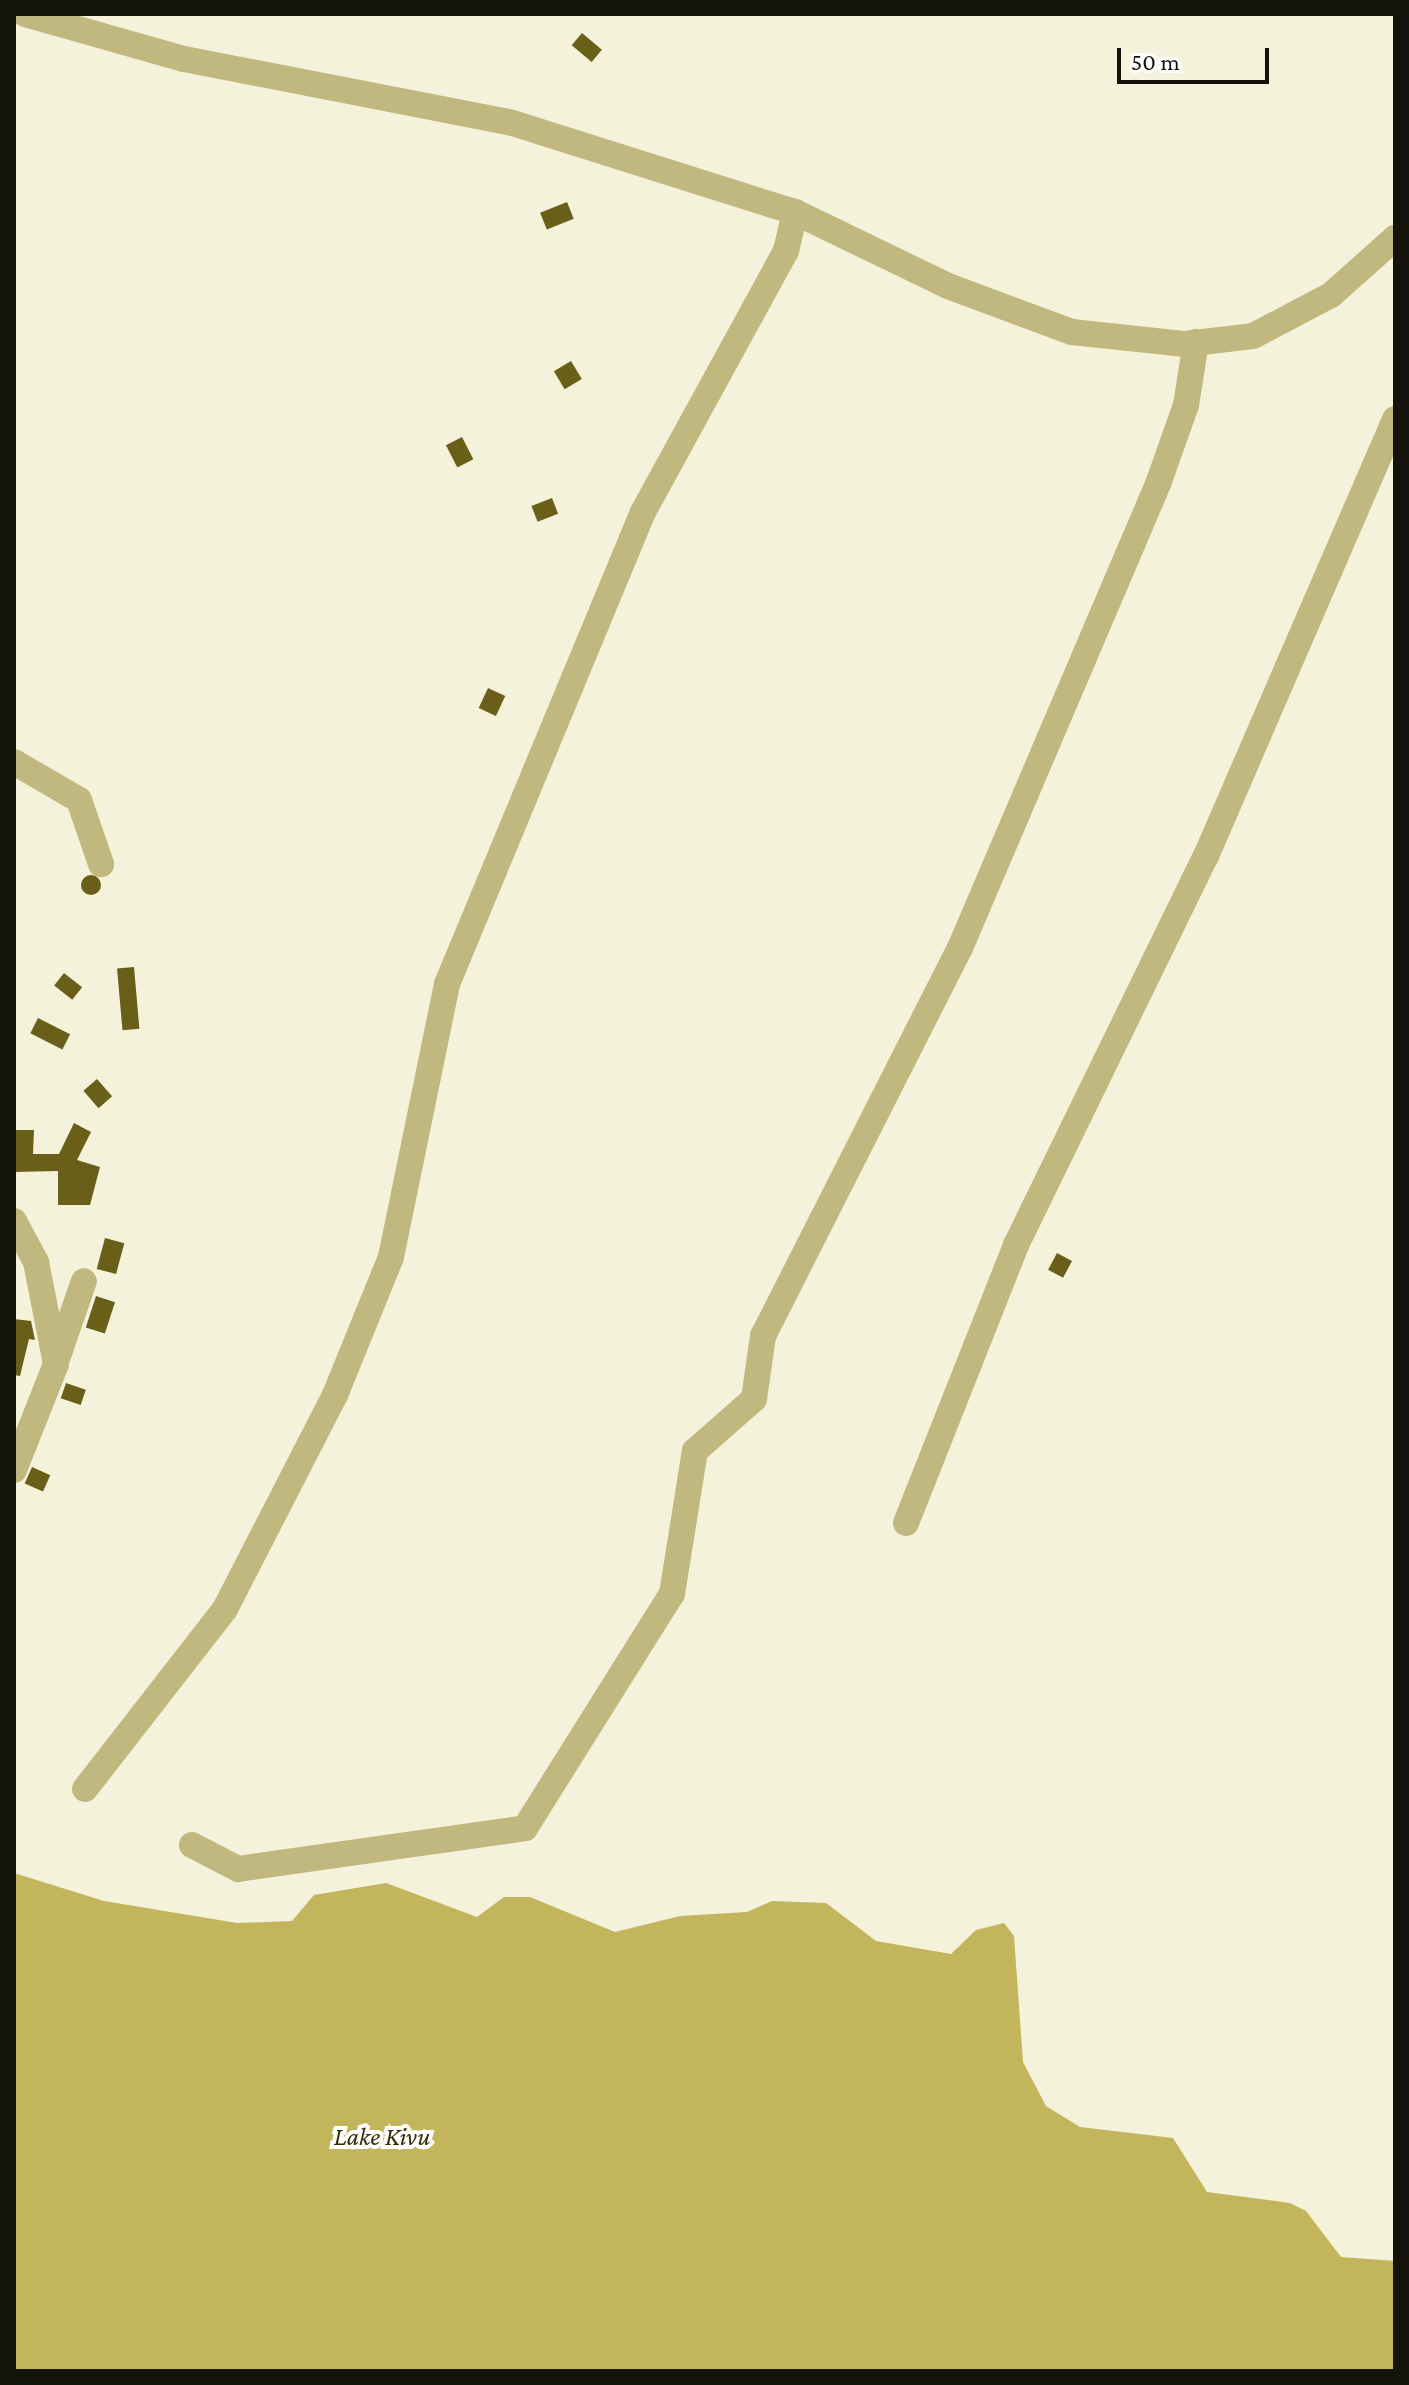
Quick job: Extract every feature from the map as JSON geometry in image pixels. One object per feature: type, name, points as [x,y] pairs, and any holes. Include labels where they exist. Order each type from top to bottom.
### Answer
[{"type":"street","points":[[25,14],[184,59],[509,122],[795,212],[948,286],[1072,332],[1196,342],[1253,336],[1331,295],[1395,238]]},
{"type":"street","points":[[85,1789],[225,1609],[335,1395],[391,1257],[447,984],[643,512],[786,251],[795,212]]},
{"type":"street","points":[[192,1845],[238,1869],[525,1828],[672,1594],[695,1451],[754,1399],[763,1336],[960,948],[1158,484],[1186,405],[1196,342]]},
{"type":"street","points":[[906,1523],[1016,1245],[1206,856],[1395,419]]},
{"type":"street","points":[[14,762],[79,800],[101,864]]},
{"type":"street","points":[[14,1221],[36,1262],[56,1364]]},
{"type":"street","points":[[14,1470],[56,1364],[84,1281]]},
{"type":"water","name":"Lake Kivu","points":[[14,1873],[104,1901],[237,1923],[292,1921],[314,1895],[386,1883],[477,1917],[504,1897],[530,1897],[615,1932],[680,1916],[747,1912],[772,1901],[826,1903],[876,1941],[951,1954],[976,1930],[1004,1923],[1014,1936],[1023,2062],[1046,2106],[1080,2127],[1173,2138],[1207,2192],[1290,2203],[1306,2211],[1341,2257],[1395,2261],[1395,2371],[14,2371]]},
{"type":"building","points":[[582,33],[602,50],[592,62],[572,45]]},
{"type":"building","points":[[567,202],[574,219],[547,230],[540,213]]},
{"type":"building","points":[[571,361],[582,379],[565,389],[554,371]]},
{"type":"building","points":[[462,437],[473,459],[457,467],[446,445]]},
{"type":"building","points":[[552,498],[558,514],[538,522],[531,506]]},
{"type":"building","points":[[488,688],[505,696],[496,716],[479,708]]},
{"type":"building","points":[[91,875],[98,878],[101,885],[98,892],[91,895],[84,892],[81,885],[84,878]]},
{"type":"building","points":[[134,967],[139,1029],[122,1030],[117,968]]},
{"type":"building","points":[[64,973],[82,987],[72,1000],[54,986]]},
{"type":"building","points":[[38,1018],[70,1034],[62,1049],[30,1033]]},
{"type":"building","points":[[97,1079],[112,1096],[99,1108],[83,1091]]},
{"type":"building","points":[[74,1123],[91,1132],[77,1160],[100,1167],[90,1205],[58,1205],[58,1171],[14,1172],[15,1130],[34,1130],[33,1154],[59,1154]]},
{"type":"building","points":[[105,1238],[124,1243],[116,1274],[97,1269]]},
{"type":"building","points":[[1057,1253],[1072,1261],[1063,1278],[1048,1270]]},
{"type":"building","points":[[96,1296],[115,1302],[105,1334],[86,1327]]},
{"type":"building","points":[[14,1319],[31,1321],[35,1340],[29,1339],[20,1376],[14,1375]]},
{"type":"building","points":[[66,1383],[86,1390],[81,1405],[61,1398]]},
{"type":"building","points":[[32,1467],[50,1475],[43,1492],[25,1483]]}]
